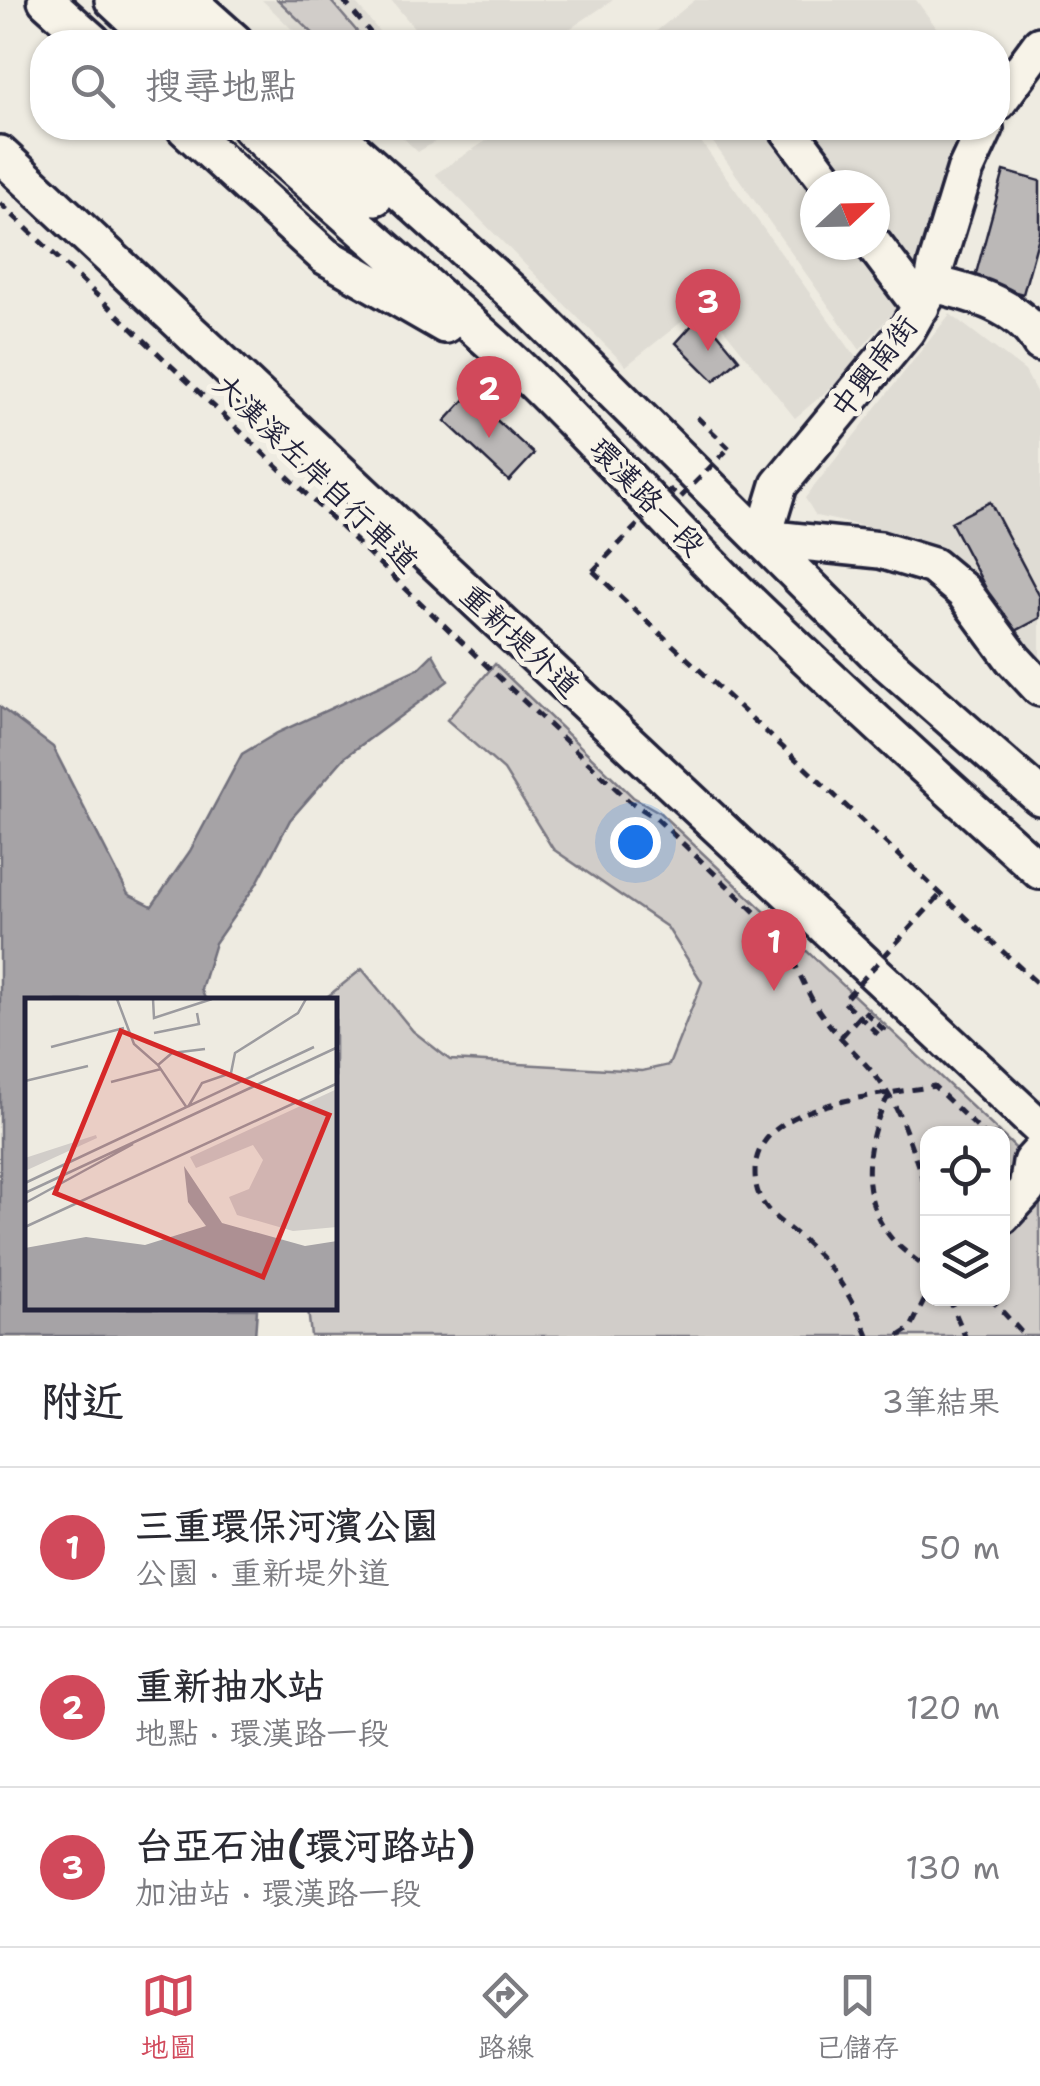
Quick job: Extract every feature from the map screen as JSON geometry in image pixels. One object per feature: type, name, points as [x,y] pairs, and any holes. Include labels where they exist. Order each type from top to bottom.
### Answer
[{"type":"street","points":[[46,0],[79,30]]},
{"type":"street","points":[[113,0],[145,30]]},
{"type":"street","points":[[154,0],[187,30]]},
{"type":"street","points":[[188,0],[222,30]]},
{"type":"street","points":[[1010,86],[1040,45]]},
{"type":"street","points":[[198,140],[324,256],[515,364]]},
{"type":"street","name":"環漢路一段","points":[[263,140],[515,364],[722,575],[878,726],[1040,872]]},
{"type":"street","points":[[795,140],[818,170]]},
{"type":"street","name":"中興南街","points":[[763,538],[779,485],[908,330],[927,296],[965,171],[979,140]]},
{"type":"street","name":"環漢路一段","points":[[327,142],[469,273],[527,306],[876,652],[1040,798]]},
{"type":"street","name":"重新堤外道","points":[[0,154],[1040,1128]]},
{"type":"street","points":[[890,260],[927,296],[971,292],[1015,316],[1032,329],[1040,343]]},
{"type":"street","points":[[722,575],[763,538],[880,550],[933,566],[963,591],[1013,659],[1040,688]]},
{"type":"street","points":[[1010,1207],[1026,1189],[1031,1162],[1040,1152]]},
{"type":"path","points":[[343,0],[368,30]]},
{"type":"path","name":"大漢溪左岸自行車道","points":[[0,203],[629,801],[656,818],[777,933],[792,952],[810,996],[889,1095],[920,1169]]},
{"type":"path","points":[[697,417],[729,448],[680,498],[671,490],[593,571],[1040,986]]},
{"type":"path","points":[[841,1037],[864,1011],[884,1030],[879,1035],[842,1001],[942,894]]},
{"type":"path","points":[[868,1336],[856,1306],[831,1267],[767,1210],[755,1187],[756,1161],[766,1138],[783,1121],[855,1098],[934,1086],[976,1126]]},
{"type":"path","points":[[889,1095],[875,1120],[868,1176],[881,1225],[920,1264]]},
{"type":"path","points":[[899,1336],[910,1329],[922,1306]]},
{"type":"path","points":[[953,1306],[965,1336]]},
{"type":"path","points":[[998,1306],[1026,1336]]},
{"type":"shaded area","points":[[262,0],[353,0],[378,30],[293,30]]},
{"type":"shaded area","points":[[278,0],[330,0],[356,30],[309,30]]},
{"type":"shaded area","points":[[391,0],[613,0],[568,30],[416,30]]},
{"type":"shaded area","points":[[695,0],[916,0],[938,30],[658,30]]},
{"type":"shaded area","points":[[406,140],[438,140],[418,152]]},
{"type":"shaded area","points":[[487,140],[700,140],[860,363],[795,418],[704,304],[626,366],[435,174]]},
{"type":"shaded area","points":[[711,140],[965,140],[919,282],[860,350]]},
{"type":"shaded area","points":[[950,314],[1025,371],[1040,399],[1040,669],[917,538],[816,516],[805,498]]},
{"type":"shaded area","points":[[433,654],[448,681],[345,757],[290,820],[257,883],[215,943],[201,989],[205,998],[25,998],[25,1311],[257,1311],[255,1336],[0,1336],[0,707],[53,747],[128,894],[152,906],[190,851],[242,754],[277,733],[419,668]]},
{"type":"shaded area","points":[[495,664],[633,797],[659,812],[993,1126],[920,1126],[920,1306],[1010,1306],[1010,1143],[1040,1172],[1040,1336],[311,1336],[308,1311],[338,1311],[338,998],[326,998],[362,969],[413,1031],[450,1060],[642,1071],[669,1065],[702,982],[667,927],[553,849],[504,770],[447,720]]},
{"type":"building","points":[[1004,171],[1040,181],[1040,233],[1023,294],[974,281]]},
{"type":"building","points":[[702,314],[739,359],[714,381],[676,343]]},
{"type":"building","points":[[469,395],[534,454],[509,481],[445,421]]},
{"type":"building","points":[[990,502],[1040,597],[1040,618],[1010,634],[951,522]]},
{"type":"place","name":"台亞石油(環河路站)","points":[[708,351]]},
{"type":"place","name":"重新抽水站","points":[[489,438]]},
{"type":"place","name":"三重環保河濱公園","points":[[774,991]]}]
